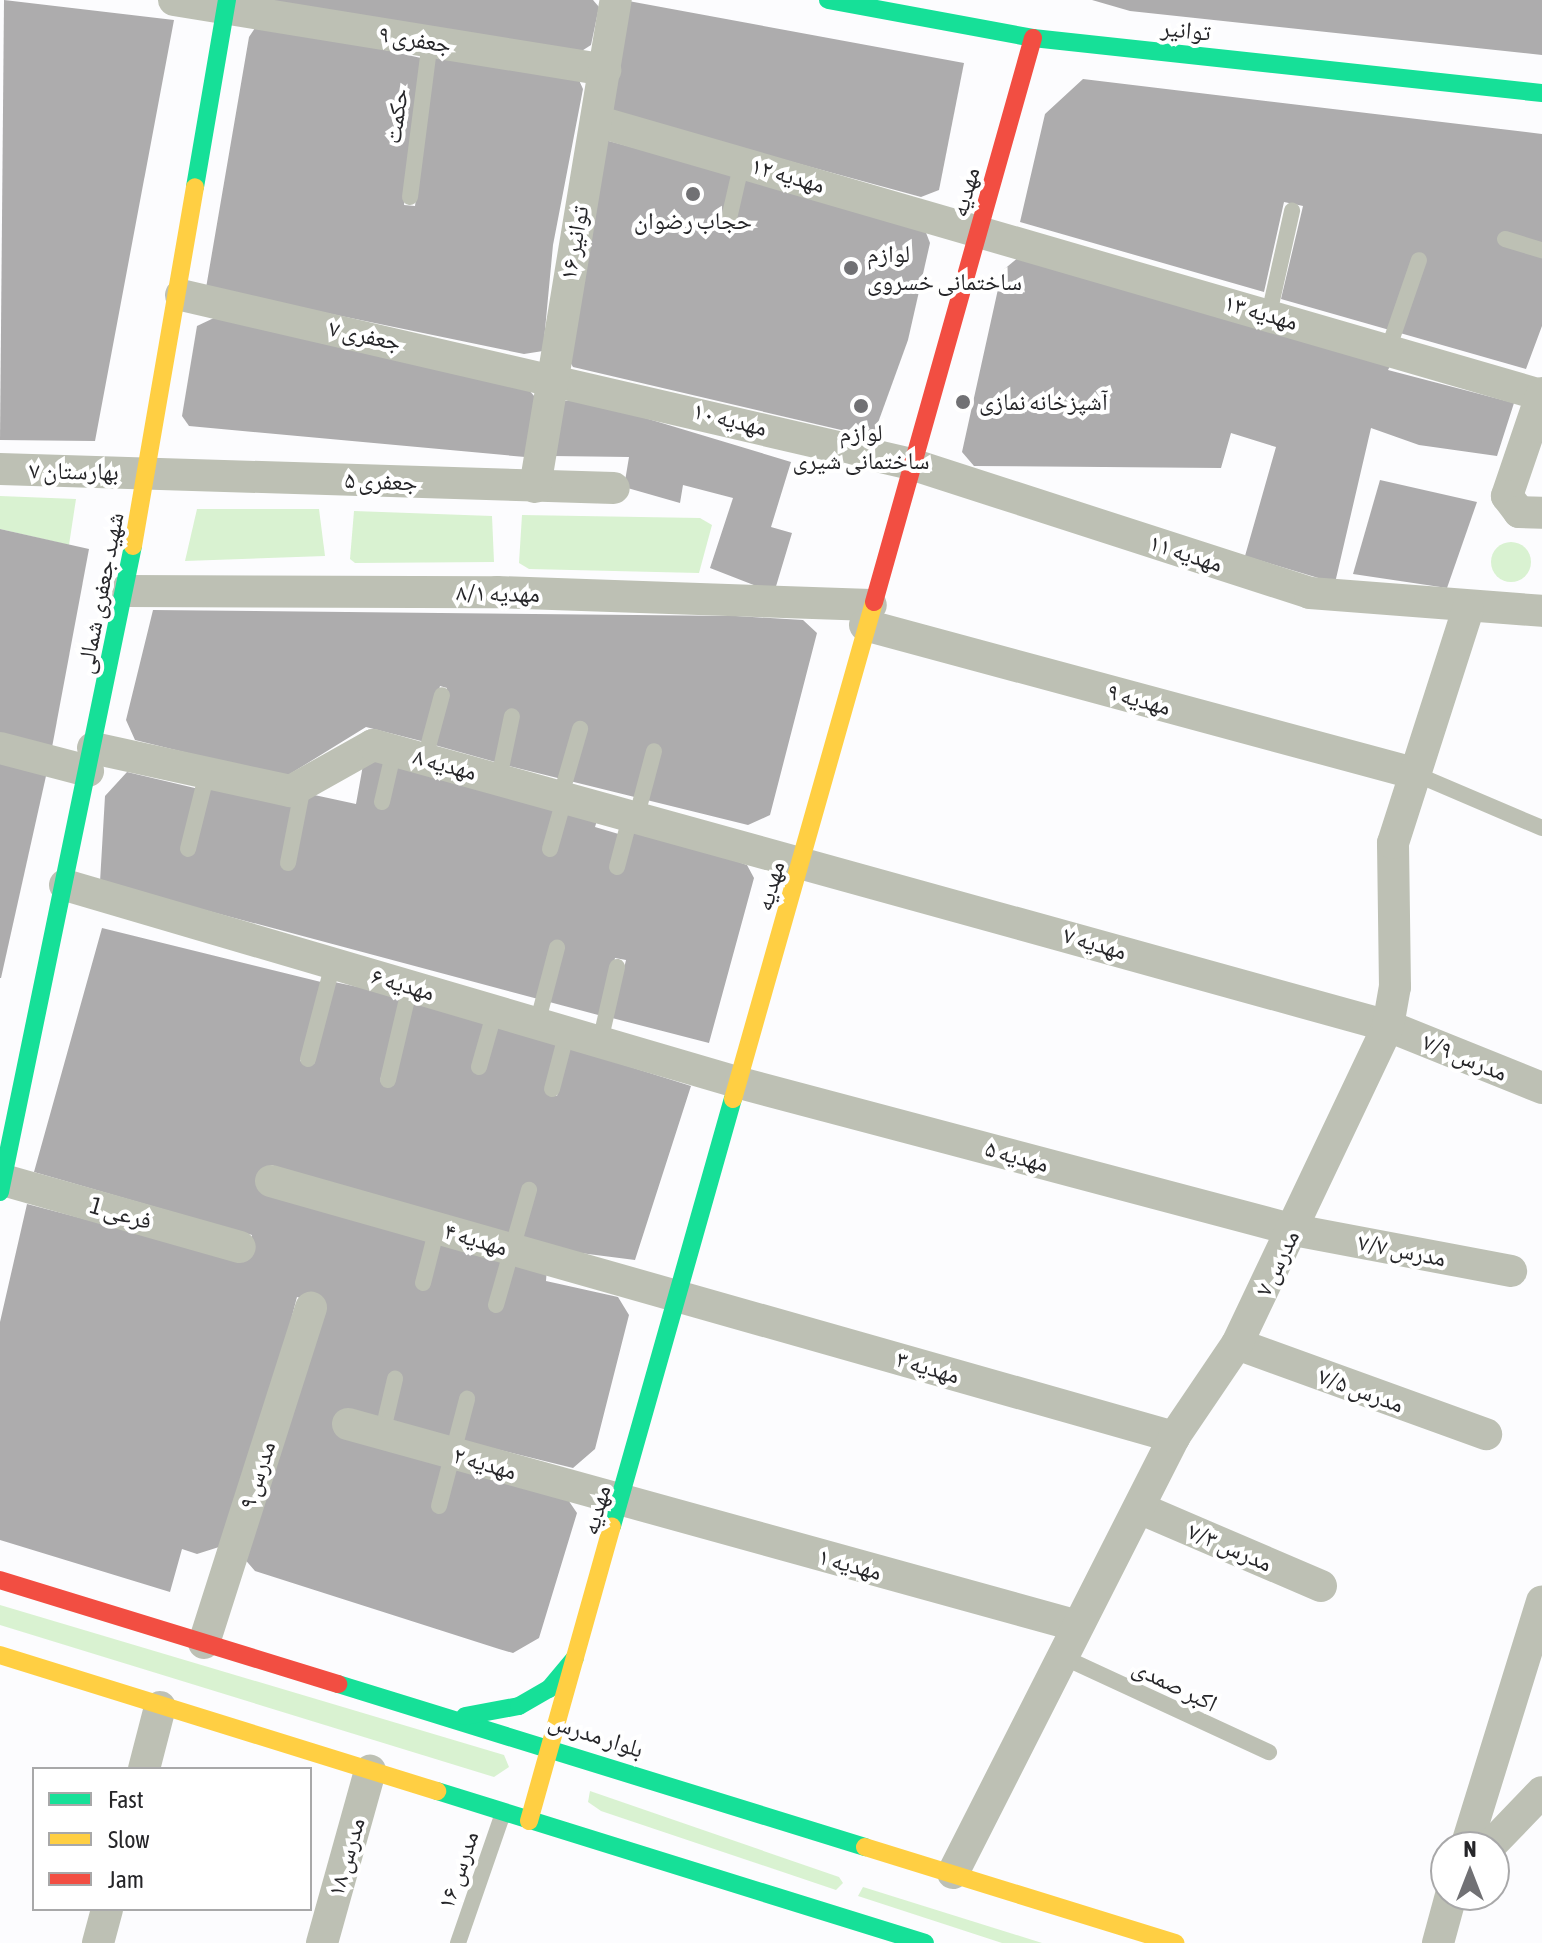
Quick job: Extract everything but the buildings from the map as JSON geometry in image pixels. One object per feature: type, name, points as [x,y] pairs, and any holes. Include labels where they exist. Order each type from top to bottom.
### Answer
[{"type":"street","name":"جعفری ۹","points":[[174,0],[226,4],[605,70]]},
{"type":"street","name":"توانیر ۱۶","points":[[535,487],[550,375],[616,0]]},
{"type":"street","name":"توانیر","points":[[828,0],[1033,38],[1542,93]]},
{"type":"street","name":"شهید جعفری شمالی","points":[[1,1186],[125,591],[181,295],[226,4]]},
{"type":"street","name":"مهدیه","points":[[529,1821],[682,1297],[868,615],[1033,38]]},
{"type":"street","name":"مهدیه ۱۲","points":[[596,121],[979,229]]},
{"type":"street","name":"مهدیه ۱۳","points":[[979,229],[1542,394]]},
{"type":"street","name":"جعفری ۷","points":[[181,295],[550,375]]},
{"type":"street","name":"مهدیه ۱۰","points":[[550,375],[911,464]]},
{"type":"street","points":[[1542,394],[1510,506],[1542,513]]},
{"type":"street","name":"مهدیه ۱۱","points":[[911,464],[1310,593],[1468,610],[1542,611]]},
{"type":"street","name":"بهارستان ۷","points":[[0,469],[147,473]]},
{"type":"street","name":"جعفری ۵","points":[[147,473],[614,488]]},
{"type":"street","name":"مهدیه ۸/۱","points":[[125,591],[497,592],[868,615]]},
{"type":"street","name":"مدرس ۷","points":[[953,1873],[1174,1437],[1237,1344],[1294,1230],[1388,1026],[1395,987],[1393,843],[1413,773],[1468,610]]},
{"type":"street","name":"مهدیه ۹","points":[[868,615],[1413,773]]},
{"type":"street","name":"مهدیه ۸","points":[[0,748],[207,773],[291,791],[373,745],[803,860]]},
{"type":"street","name":"مهدیه ۷","points":[[803,860],[1388,1026]]},
{"type":"street","name":"مهدیه ۶","points":[[65,885],[740,1083]]},
{"type":"street","name":"مدرس ۷/۹","points":[[1388,1026],[1542,1088]]},
{"type":"street","name":"مهدیه ۵","points":[[740,1083],[1294,1230]]},
{"type":"street","name":"مهدیه ۴","points":[[271,1181],[682,1297]]},
{"type":"street","name":"فرعی 1","points":[[1,1186],[240,1247]]},
{"type":"street","name":"مدرس ۷/۷","points":[[1294,1230],[1511,1271]]},
{"type":"street","name":"مهدیه ۳","points":[[682,1297],[1174,1437]]},
{"type":"street","name":"مدرس ۹","points":[[204,1643],[311,1308]]},
{"type":"street","name":"مدرس ۷/۵","points":[[1237,1344],[1486,1434]]},
{"type":"street","name":"مهدیه ۲","points":[[348,1424],[623,1502]]},
{"type":"street","name":"مهدیه ۱","points":[[623,1502],[1078,1626]]},
{"type":"street","name":"مدرس ۷/۳","points":[[1139,1508],[1321,1586]]},
{"type":"street","name":"بلوار مدرس","points":[[0,1580],[447,1717],[552,1746],[1176,1943]]},
{"type":"street","points":[[1471,1831],[1542,1601]]},
{"type":"street","points":[[584,1636],[587,1693]]},
{"type":"street","points":[[447,1717],[519,1706],[549,1689],[573,1664],[584,1636]]},
{"type":"street","points":[[0,1655],[892,1938],[925,1943]]},
{"type":"street","points":[[145,1767],[160,1707]]},
{"type":"street","points":[[606,1744],[644,1775]]},
{"type":"street","name":"مدرس ۱۸","points":[[322,1943],[370,1771]]},
{"type":"street","points":[[1504,1831],[1542,1792]]},
{"type":"street","points":[[98,1943],[106,1911]]},
{"type":"street","points":[[1438,1943],[1447,1911]]},
{"type":"lane","name":"حکمت","points":[[410,197],[430,41]]},
{"type":"lane","points":[[728,223],[742,162]]},
{"type":"lane","points":[[1269,314],[1292,211]]},
{"type":"lane","points":[[1505,239],[1542,250]]},
{"type":"lane","points":[[1388,350],[1419,260]]},
{"type":"lane","points":[[382,802],[442,695]]},
{"type":"lane","points":[[499,778],[512,716]]},
{"type":"lane","points":[[550,849],[580,729]]},
{"type":"lane","points":[[617,867],[654,751]]},
{"type":"lane","points":[[188,849],[207,773]]},
{"type":"lane","points":[[1413,773],[1542,828]]},
{"type":"lane","points":[[288,863],[303,784]]},
{"type":"lane","points":[[552,1089],[557,948]]},
{"type":"lane","points":[[308,1059],[333,964]]},
{"type":"lane","points":[[600,1042],[617,967]]},
{"type":"lane","points":[[388,1080],[410,986]]},
{"type":"lane","points":[[479,1067],[495,1011]]},
{"type":"lane","points":[[496,1305],[529,1190]]},
{"type":"lane","points":[[423,1283],[437,1228]]},
{"type":"lane","points":[[382,1434],[395,1379]]},
{"type":"lane","points":[[439,1506],[467,1399]]},
{"type":"lane","name":"اکبر صمدی","points":[[1063,1657],[1269,1752]]},
{"type":"lane","name":"مدرس ۱۶","points":[[458,1943],[503,1813]]},
{"type":"green space","points":[[0,496],[76,499],[69,545],[0,529]]},
{"type":"green space","points":[[197,509],[319,509],[325,556],[185,561]]},
{"type":"green space","points":[[354,511],[492,516],[494,562],[355,563],[350,559]]},
{"type":"green space","points":[[522,515],[700,518],[712,525],[699,573],[529,569],[519,563]]},
{"type":"green space","points":[[1511,542],[1525,548],[1531,562],[1525,576],[1511,582],[1497,576],[1491,562],[1497,548]]},
{"type":"green space","points":[[0,1605],[504,1755],[509,1767],[494,1777],[0,1625]]},
{"type":"green space","points":[[590,1791],[839,1877],[843,1883],[836,1890],[601,1811],[588,1802]]},
{"type":"green space","points":[[863,1887],[1042,1943],[1002,1943],[858,1896]]},
{"type":"traffic: fast","points":[[195,187],[227,0]]},
{"type":"traffic: fast","points":[[828,0],[1033,38],[1542,93]]},
{"type":"traffic: fast","points":[[0,1192],[133,546]]},
{"type":"traffic: fast","points":[[612,1526],[733,1099]]},
{"type":"traffic: fast","points":[[465,1716],[519,1706],[549,1689],[575,1658]]},
{"type":"traffic: fast","points":[[338,1684],[865,1847]]},
{"type":"traffic: fast","points":[[437,1791],[925,1943]]},
{"type":"traffic: slow","points":[[133,546],[195,187]]},
{"type":"traffic: slow","points":[[733,1099],[874,602]]},
{"type":"traffic: slow","points":[[529,1821],[612,1526]]},
{"type":"traffic: slow","points":[[0,1655],[437,1791]]},
{"type":"traffic: slow","points":[[865,1847],[1176,1943]]},
{"type":"traffic: jam","points":[[874,602],[1033,38]]},
{"type":"traffic: jam","points":[[0,1580],[338,1684]]},
{"type":"place","name":"حجاب رضوان","points":[[693,194]]},
{"type":"place","name":"لوازم ساختمانی خسروی","points":[[851,268]]},
{"type":"place","name":"آشپزخانه نمازی","points":[[963,402]]},
{"type":"place","name":"لوازم ساختمانی شیری","points":[[861,406]]}]
